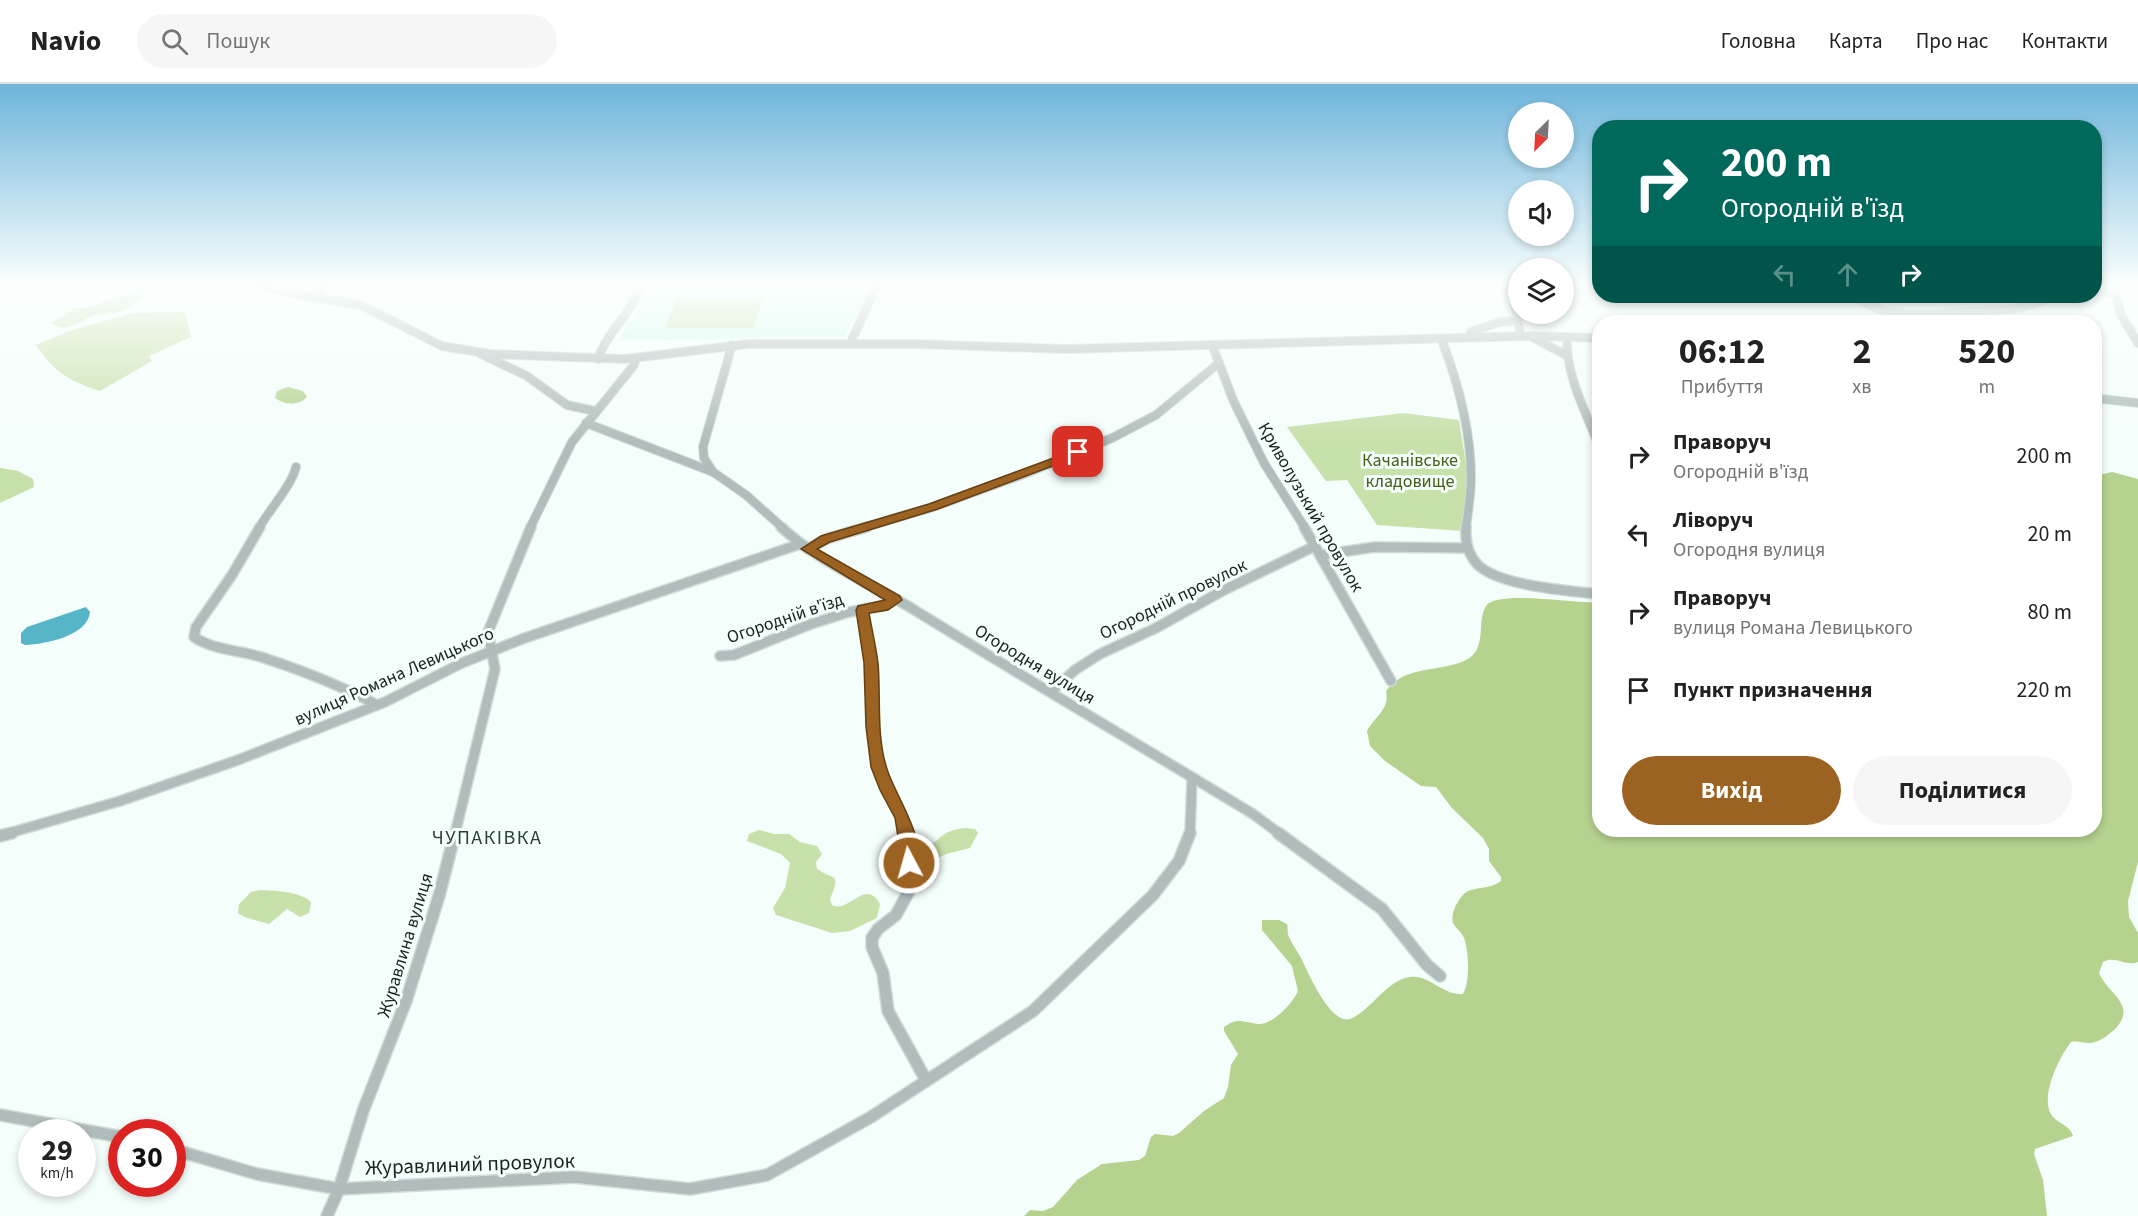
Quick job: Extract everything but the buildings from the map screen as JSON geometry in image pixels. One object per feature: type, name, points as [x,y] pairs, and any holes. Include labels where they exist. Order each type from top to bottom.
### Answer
[{"type":"street","points":[[421,336],[436,344],[481,354],[598,359],[636,358],[732,345],[850,344],[1053,349],[1472,337],[1592,338]]},
{"type":"street","points":[[598,359],[603,343],[608,336]]},
{"type":"street","points":[[850,344],[854,336]]},
{"type":"street","points":[[1530,336],[1566,355]]},
{"type":"street","points":[[1567,337],[1566,355],[1572,378],[1592,428]]},
{"type":"street","points":[[1441,338],[1454,371],[1471,472],[1465,537],[1467,548],[1480,567],[1493,573],[1527,582],[1592,593]]},
{"type":"street","points":[[713,472],[703,456],[703,448],[715,404],[729,368],[732,345]]},
{"type":"street","name":"Криволузький провулок","points":[[1212,345],[1234,402],[1264,463],[1318,550],[1391,681]]},
{"type":"street","points":[[481,354],[526,376],[567,405],[595,411]]},
{"type":"street","name":"Журавлина вулиця","points":[[327,1216],[339,1189],[356,1131],[398,1024],[439,896],[495,669],[488,632],[515,561],[561,463],[586,423],[631,369],[636,358]]},
{"type":"street","name":"вулиця Романа Левицького","points":[[0,836],[100,807],[222,766],[377,705],[492,651],[556,626],[933,507],[1024,474],[1112,438],[1156,416],[1219,363]]},
{"type":"street","points":[[2102,399],[2138,403]]},
{"type":"street","name":"Огородня вулиця","points":[[586,423],[713,472],[746,495],[804,547],[1253,814],[1375,904],[1393,920],[1428,965],[1440,976]]},
{"type":"street","points":[[296,467],[294,477],[268,511],[232,575],[196,627],[194,637],[205,643],[246,653],[317,678],[377,705]]},
{"type":"street","name":"Огородній провулок","points":[[1051,692],[1073,669],[1088,659],[1318,550],[1389,547],[1467,548]]},
{"type":"street","name":"Огородній в'їзд","points":[[720,656],[734,655],[786,633],[883,606],[895,600]]},
{"type":"street","points":[[862,610],[871,663],[873,727],[878,767],[902,817],[909,848],[908,893],[896,915],[878,929],[872,938],[872,947],[883,973],[888,1011],[926,1080]]},
{"type":"street","name":"Журавлиний провулок","points":[[186,1153],[257,1174],[339,1189],[574,1177],[690,1189],[733,1179],[767,1175],[851,1129],[1033,1011],[1153,895],[1179,861],[1187,844],[1192,819],[1190,791],[1192,778]]},
{"type":"street","points":[[0,1115],[108,1134]]},
{"type":"shaded area","points":[[621,336],[845,336],[845,336],[618,341]]},
{"type":"green space","points":[[57,336],[191,337],[149,356],[152,361],[100,391],[71,379],[56,369],[36,345]]},
{"type":"green space","points":[[288,387],[303,391],[307,397],[300,402],[291,403],[275,398],[277,391]]},
{"type":"green space","name":"Качанівське кладовище","points":[[1403,413],[1459,420],[1468,477],[1463,531],[1377,525],[1347,480],[1326,481],[1287,427]]},
{"type":"green space","points":[[0,468],[18,471],[33,479],[34,487],[0,503]]},
{"type":"green space","points":[[2112,472],[2138,479],[2138,862],[2128,901],[2129,917],[2138,933],[2138,962],[2107,960],[2103,962],[2099,973],[2122,1006],[2121,1021],[2106,1037],[2098,1041],[2071,1042],[2052,1079],[2048,1100],[2049,1110],[2053,1117],[2067,1127],[2073,1136],[2035,1149],[2034,1154],[2043,1180],[2047,1216],[1024,1216],[1030,1210],[1043,1211],[1053,1207],[1077,1180],[1102,1164],[1139,1160],[1145,1156],[1151,1137],[1155,1134],[1173,1136],[1179,1133],[1204,1111],[1224,1098],[1231,1065],[1238,1054],[1224,1031],[1224,1027],[1237,1021],[1263,1024],[1275,1018],[1287,1007],[1298,991],[1292,966],[1262,930],[1262,920],[1279,920],[1287,924],[1290,940],[1314,985],[1328,1006],[1342,1019],[1350,1019],[1357,1015],[1395,983],[1411,977],[1424,979],[1449,992],[1463,994],[1468,975],[1467,951],[1463,936],[1453,923],[1454,911],[1465,893],[1497,884],[1501,881],[1501,877],[1489,861],[1489,849],[1483,838],[1452,808],[1436,787],[1421,786],[1385,761],[1370,746],[1367,731],[1384,708],[1387,698],[1386,691],[1394,682],[1413,673],[1456,664],[1473,655],[1479,642],[1483,612],[1486,606],[1493,601],[1521,598],[1592,602],[1592,837],[2102,837],[2102,474]]},
{"type":"green space","points":[[966,828],[975,829],[978,833],[970,848],[946,854],[934,860],[928,860],[921,855],[922,850],[946,833]]},
{"type":"green space","points":[[759,830],[774,834],[789,834],[800,842],[817,846],[822,854],[816,862],[817,869],[834,878],[835,881],[830,899],[832,905],[845,905],[869,894],[880,904],[877,918],[850,931],[832,933],[776,915],[773,908],[785,888],[790,863],[781,854],[747,841],[749,834]]},
{"type":"green space","points":[[260,890],[287,892],[306,898],[311,902],[309,913],[300,917],[287,909],[269,924],[238,913],[239,904],[251,892]]},
{"type":"water","points":[[86,607],[90,612],[87,620],[74,633],[43,643],[25,645],[21,643],[21,633],[27,627]]},
{"type":"district","name":"ЧУПАКІВКА","points":[[487,837]]},
{"type":"route","points":[[909,863],[909,848],[902,817],[878,767],[873,727],[871,663],[862,610],[887,605],[895,600],[808,549],[826,539],[933,507],[1078,452]]}]
